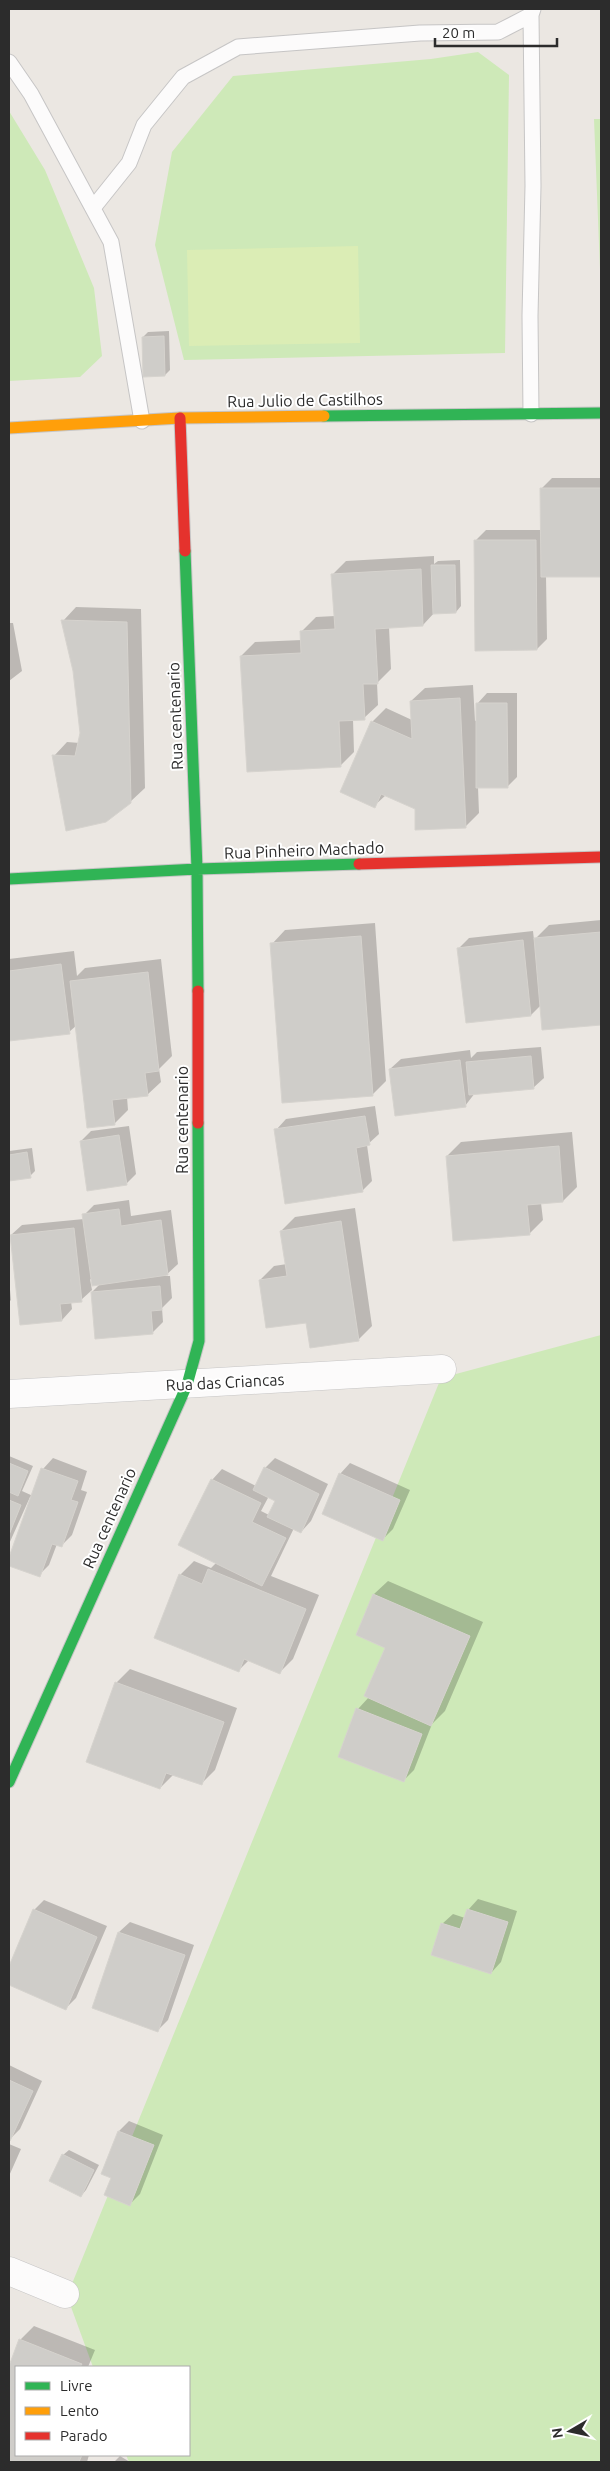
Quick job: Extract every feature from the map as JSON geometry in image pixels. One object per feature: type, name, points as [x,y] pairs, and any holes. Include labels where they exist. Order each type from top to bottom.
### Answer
[{"type":"street","name":"Rua Julio de Castilhos","points":[[9,428],[180,418],[601,413]]},
{"type":"street","name":"Rua centenario","points":[[9,1782],[187,1385],[199,1341],[197,869],[180,418]]},
{"type":"street","name":"Rua Pinheiro Machado","points":[[9,879],[197,869],[601,857]]},
{"type":"street","name":"Rua das Criancas","points":[[9,1394],[442,1369]]},
{"type":"street","points":[[9,2271],[65,2294]]},
{"type":"lane","points":[[93,208],[129,163],[144,125],[183,77],[238,47],[420,33],[498,32],[532,12]]},
{"type":"lane","points":[[531,414],[532,12]]},
{"type":"lane","points":[[9,62],[32,94],[111,242],[142,421]]},
{"type":"green space","points":[[478,52],[509,75],[505,353],[184,360],[155,245],[172,152],[233,76],[431,59]]},
{"type":"green space","points":[[9,111],[45,170],[94,288],[102,356],[80,377],[9,381]]},
{"type":"green space","points":[[594,119],[601,119],[601,294]]},
{"type":"green space","points":[[358,246],[360,343],[189,346],[187,250]]},
{"type":"green space","points":[[601,1335],[601,2462],[129,2462],[126,2456],[190,2456],[190,2366],[93,2366],[67,2296],[441,1378]]},
{"type":"building","points":[[164,336],[165,376],[143,377],[142,337]]},
{"type":"building","points":[[540,488],[601,488],[601,577],[541,577]]},
{"type":"building","points":[[474,540],[536,540],[537,650],[475,651]]},
{"type":"building","points":[[431,565],[455,565],[456,613],[433,614]]},
{"type":"building","points":[[421,569],[423,626],[375,629],[378,684],[363,684],[365,720],[339,721],[341,767],[247,772],[240,656],[301,653],[300,631],[335,629],[331,574]]},
{"type":"building","points":[[61,620],[127,622],[131,803],[106,822],[66,831],[52,755],[75,756],[80,733],[73,671]]},
{"type":"building","points":[[460,698],[466,828],[415,830],[415,809],[381,794],[375,808],[340,792],[371,721],[412,739],[410,701]]},
{"type":"building","points":[[476,703],[507,703],[508,788],[476,788]]},
{"type":"building","points":[[601,932],[601,1025],[542,1030],[534,938]]},
{"type":"building","points":[[361,936],[373,1096],[282,1103],[270,943]]},
{"type":"building","points":[[523,940],[531,1016],[466,1023],[457,948]]},
{"type":"building","points":[[61,964],[70,1034],[9,1041],[9,971]]},
{"type":"building","points":[[148,972],[159,1071],[145,1073],[148,1096],[112,1100],[115,1125],[87,1128],[70,981]]},
{"type":"building","points":[[531,1056],[534,1089],[469,1095],[466,1062]]},
{"type":"building","points":[[460,1060],[466,1107],[395,1116],[389,1069]]},
{"type":"building","points":[[365,1116],[370,1145],[356,1148],[363,1192],[285,1204],[274,1129]]},
{"type":"building","points":[[119,1135],[127,1185],[87,1191],[80,1141]]},
{"type":"building","points":[[559,1146],[563,1202],[527,1205],[530,1235],[453,1241],[446,1156]]},
{"type":"building","points":[[27,1152],[31,1178],[9,1181],[9,1155]]},
{"type":"building","points":[[119,1209],[121,1226],[161,1220],[168,1275],[92,1286],[82,1214]]},
{"type":"building","points":[[341,1221],[359,1341],[310,1348],[306,1323],[266,1328],[259,1280],[287,1276],[280,1231]]},
{"type":"building","points":[[74,1228],[82,1302],[60,1304],[62,1321],[20,1325],[10,1235]]},
{"type":"building","points":[[160,1286],[162,1310],[151,1311],[153,1334],[95,1339],[91,1292]]},
{"type":"building","points":[[9,1463],[28,1471],[18,1496],[9,1492]]},
{"type":"building","points":[[264,1467],[319,1494],[301,1533],[267,1517],[275,1501],[253,1490]]},
{"type":"building","points":[[41,1468],[78,1481],[71,1500],[78,1502],[62,1547],[52,1544],[40,1577],[9,1566],[9,1557]]},
{"type":"building","points":[[339,1473],[400,1500],[383,1541],[322,1514]]},
{"type":"building","points":[[211,1479],[261,1503],[252,1522],[286,1538],[262,1586],[178,1545]]},
{"type":"building","points":[[9,1500],[21,1505],[9,1535]]},
{"type":"building","points":[[208,1569],[306,1609],[280,1674],[244,1659],[239,1672],[154,1638],[179,1574],[202,1584]]},
{"type":"building","points":[[373,1594],[470,1636],[431,1726],[364,1696],[385,1648],[356,1635]]},
{"type":"building","points":[[115,1682],[224,1722],[202,1785],[166,1773],[160,1789],[86,1762]]},
{"type":"building","points":[[356,1708],[422,1734],[404,1782],[338,1757]]},
{"type":"building","points":[[33,1909],[97,1937],[66,2010],[9,1985],[9,1966]]},
{"type":"building","points":[[467,1909],[508,1922],[491,1974],[431,1955],[441,1923],[460,1929]]},
{"type":"building","points":[[118,1932],[185,1955],[158,2032],[92,2008]]},
{"type":"building","points":[[9,2080],[33,2091],[10,2141],[9,2140]]},
{"type":"building","points":[[118,2131],[154,2145],[130,2206],[104,2195],[111,2178],[101,2174]]},
{"type":"building","points":[[62,2154],[94,2170],[81,2197],[49,2181]]},
{"type":"building","points":[[19,2339],[82,2364],[81,2366],[15,2366],[15,2456],[82,2456],[79,2462],[9,2462],[9,2366]]},
{"type":"traffic: fast","points":[[324,416],[601,413]]},
{"type":"traffic: fast","points":[[185,551],[197,869],[198,991]]},
{"type":"traffic: fast","points":[[9,879],[197,869],[359,864]]},
{"type":"traffic: fast","points":[[9,1782],[187,1385],[199,1341],[198,1123]]},
{"type":"traffic: slow","points":[[9,428],[180,418],[324,416]]},
{"type":"traffic: jam","points":[[180,418],[185,551]]},
{"type":"traffic: jam","points":[[359,864],[601,857]]},
{"type":"traffic: jam","points":[[198,991],[198,1123]]}]
